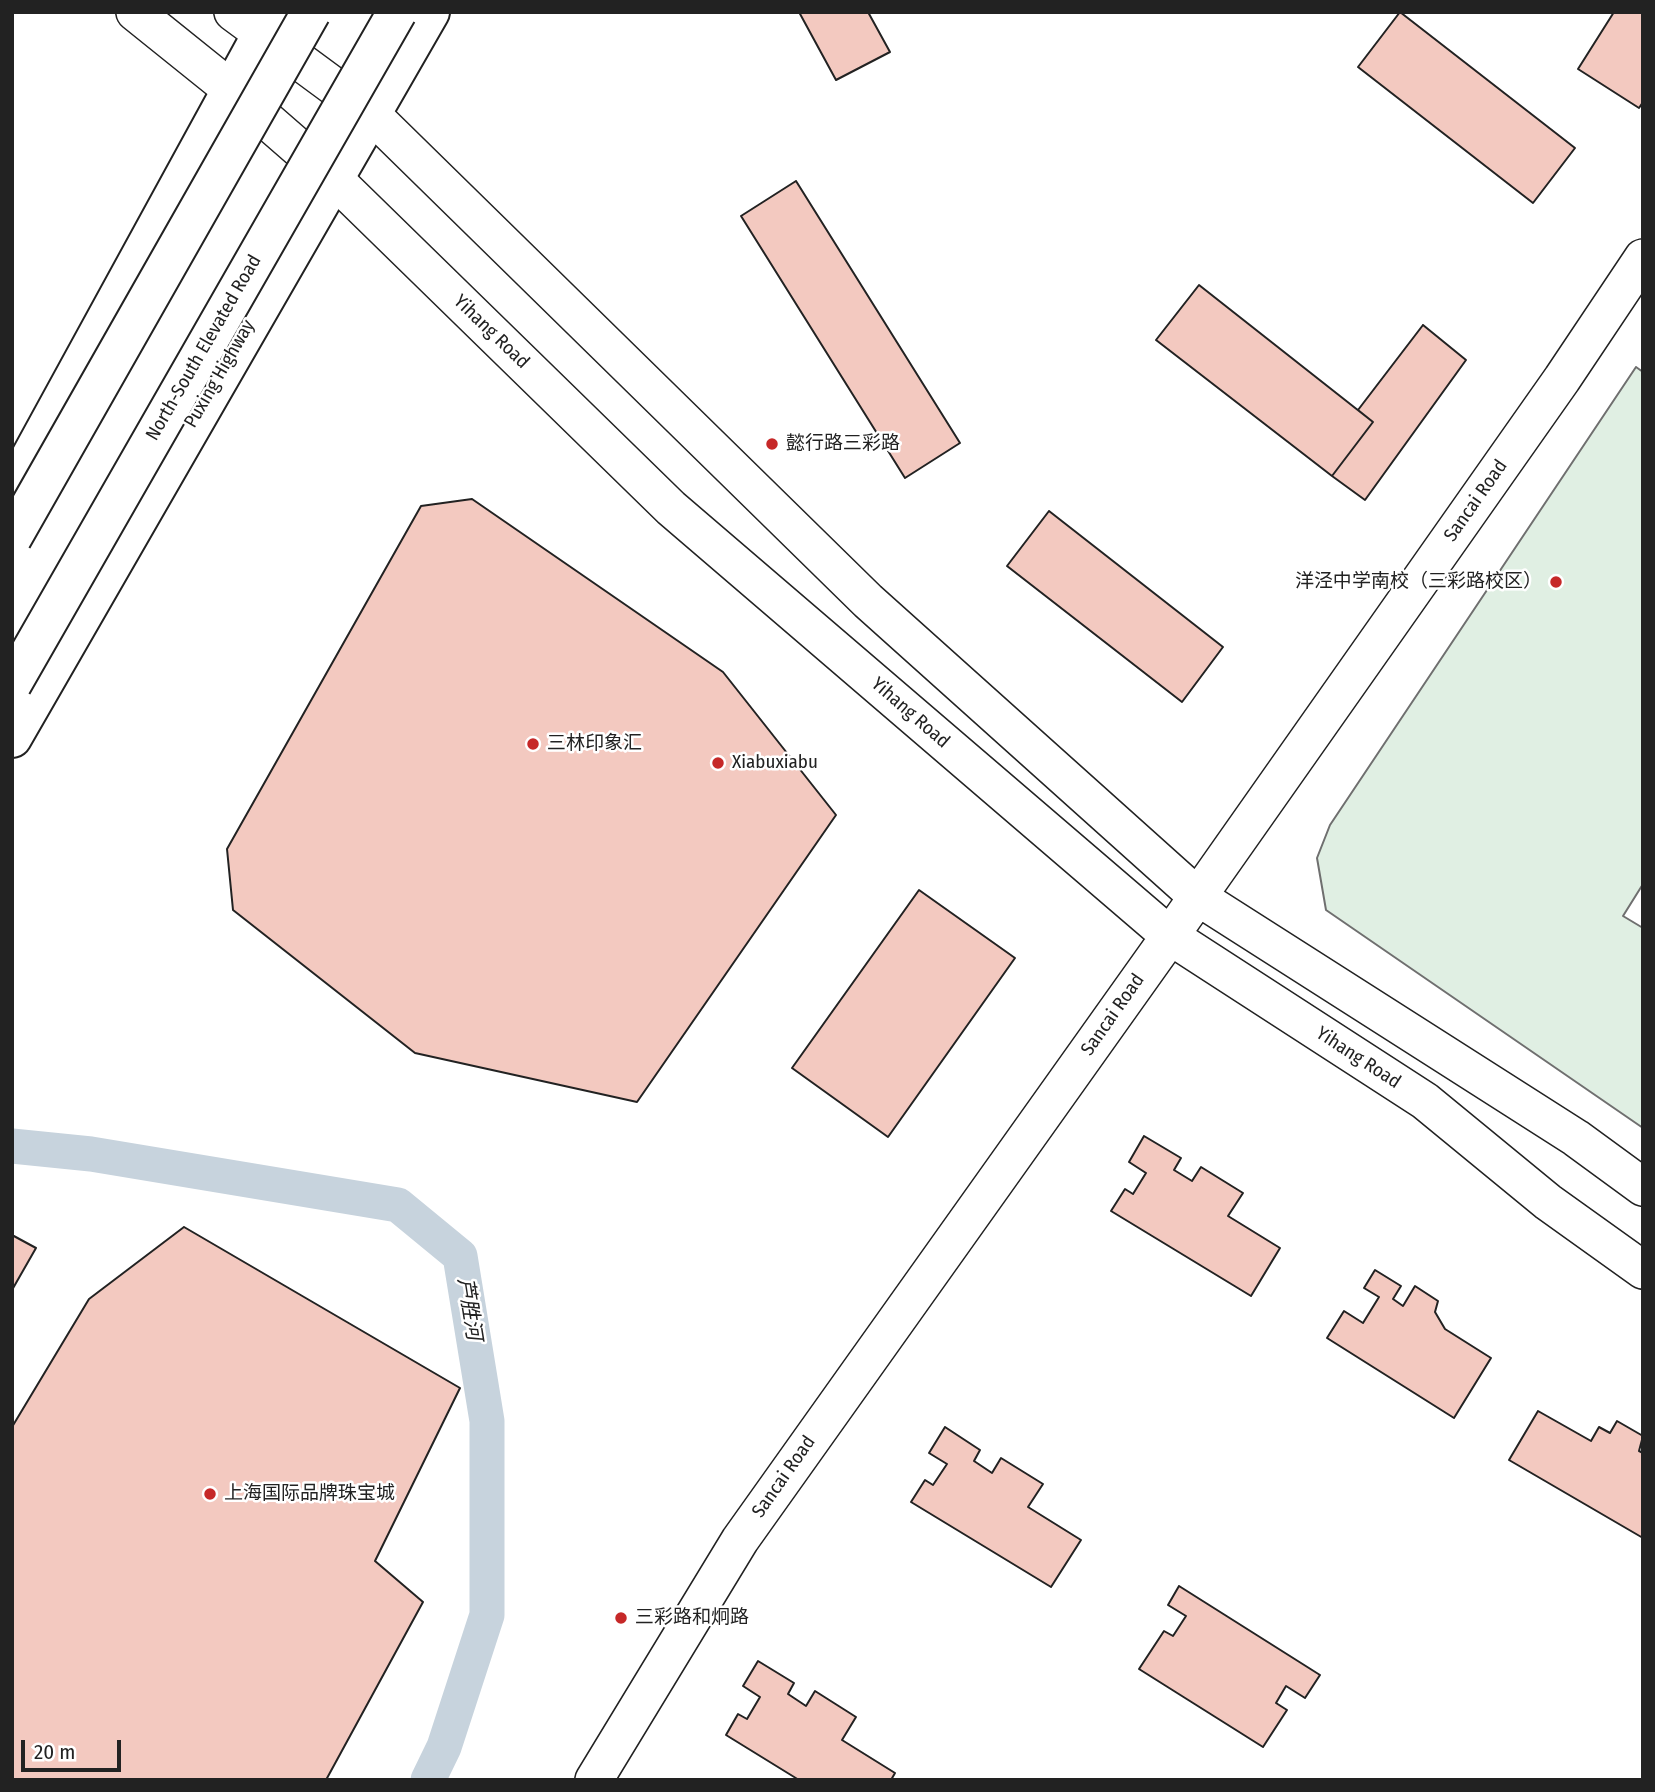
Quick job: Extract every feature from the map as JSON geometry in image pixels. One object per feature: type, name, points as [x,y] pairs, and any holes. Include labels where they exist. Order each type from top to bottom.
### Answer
[{"type":"main road","points":[[12,538],[311,12]]},
{"type":"main road","name":"North-South Elevated Road","points":[[12,684],[397,12]]},
{"type":"main road","name":"Puxing Highway","points":[[12,738],[430,12]]},
{"type":"main road","points":[[12,491],[25,449],[232,90],[256,20]]},
{"type":"street","name":"Yihang Road","points":[[135,12],[232,90],[333,178],[671,508],[1170,936],[1425,1101],[1548,1202],[1643,1270]]},
{"type":"street","points":[[256,20],[370,113],[868,601],[1198,897],[1576,1138],[1643,1187]]},
{"type":"street","name":"Sancai Road","points":[[594,1780],[740,1540],[1198,897],[1554,390],[1643,257]]},
{"type":"green space","name":"洋泾中学南校（三彩路校区）","points":[[1636,367],[1643,372],[1643,884],[1623,916],[1643,928],[1643,1128],[1326,910],[1317,858],[1330,825]]},
{"type":"building","points":[[799,12],[868,12],[890,52],[836,80]]},
{"type":"building","points":[[1400,12],[1575,148],[1533,203],[1358,67]]},
{"type":"building","points":[[1614,12],[1643,12],[1643,102],[1639,108],[1578,69]]},
{"type":"building","points":[[796,181],[960,443],[905,478],[741,216]]},
{"type":"building","points":[[1199,285],[1373,422],[1332,476],[1156,340]]},
{"type":"building","points":[[1423,325],[1466,360],[1365,500],[1332,476],[1373,422],[1358,410]]},
{"type":"building","name":"三林印象汇","points":[[472,499],[723,672],[836,815],[637,1102],[415,1053],[233,910],[227,849],[421,506]]},
{"type":"building","points":[[1049,511],[1223,647],[1182,702],[1007,566]]},
{"type":"building","points":[[919,890],[1015,958],[888,1137],[792,1068]]},
{"type":"building","points":[[1144,1136],[1181,1158],[1174,1170],[1192,1181],[1201,1167],[1243,1193],[1228,1216],[1280,1248],[1251,1296],[1111,1211],[1125,1189],[1133,1194],[1146,1173],[1129,1162]]},
{"type":"building","name":"上海国际品牌珠宝城","points":[[184,1227],[460,1388],[375,1561],[423,1602],[326,1780],[12,1780],[12,1427],[89,1299]]},
{"type":"building","points":[[12,1235],[36,1248],[12,1290]]},
{"type":"building","points":[[1375,1270],[1401,1286],[1393,1299],[1403,1306],[1415,1286],[1438,1301],[1435,1312],[1445,1329],[1491,1358],[1454,1418],[1327,1338],[1344,1311],[1363,1323],[1379,1297],[1364,1288]]},
{"type":"building","points":[[1538,1411],[1591,1441],[1599,1427],[1610,1433],[1617,1421],[1643,1436],[1639,1451],[1643,1453],[1643,1538],[1509,1460]]},
{"type":"building","points":[[945,1427],[980,1450],[974,1461],[992,1473],[1001,1458],[1043,1484],[1028,1507],[1081,1540],[1051,1587],[911,1502],[925,1480],[933,1485],[947,1464],[929,1453]]},
{"type":"building","points":[[1179,1586],[1320,1675],[1305,1698],[1286,1686],[1276,1703],[1287,1710],[1263,1747],[1139,1669],[1164,1631],[1173,1636],[1186,1616],[1168,1605]]},
{"type":"building","points":[[758,1661],[794,1683],[788,1694],[806,1706],[815,1691],[856,1717],[842,1740],[895,1773],[891,1780],[799,1780],[726,1735],[738,1714],[747,1719],[760,1697],[743,1686]]},
{"type":"waterway","name":"芦胜河","points":[[12,1146],[91,1154],[398,1205],[460,1256],[487,1421],[487,1615],[444,1747],[428,1780]]},
{"type":"place","name":"懿行路三彩路","points":[[772,444]]},
{"type":"place","name":"洋泾中学南校（三彩路校区）","points":[[1556,582]]},
{"type":"place","name":"三林印象汇","points":[[533,744]]},
{"type":"place","name":"Xiabuxiabu","points":[[718,763]]},
{"type":"place","name":"上海国际品牌珠宝城","points":[[210,1494]]},
{"type":"place","name":"三彩路和炯路","points":[[621,1618]]}]
